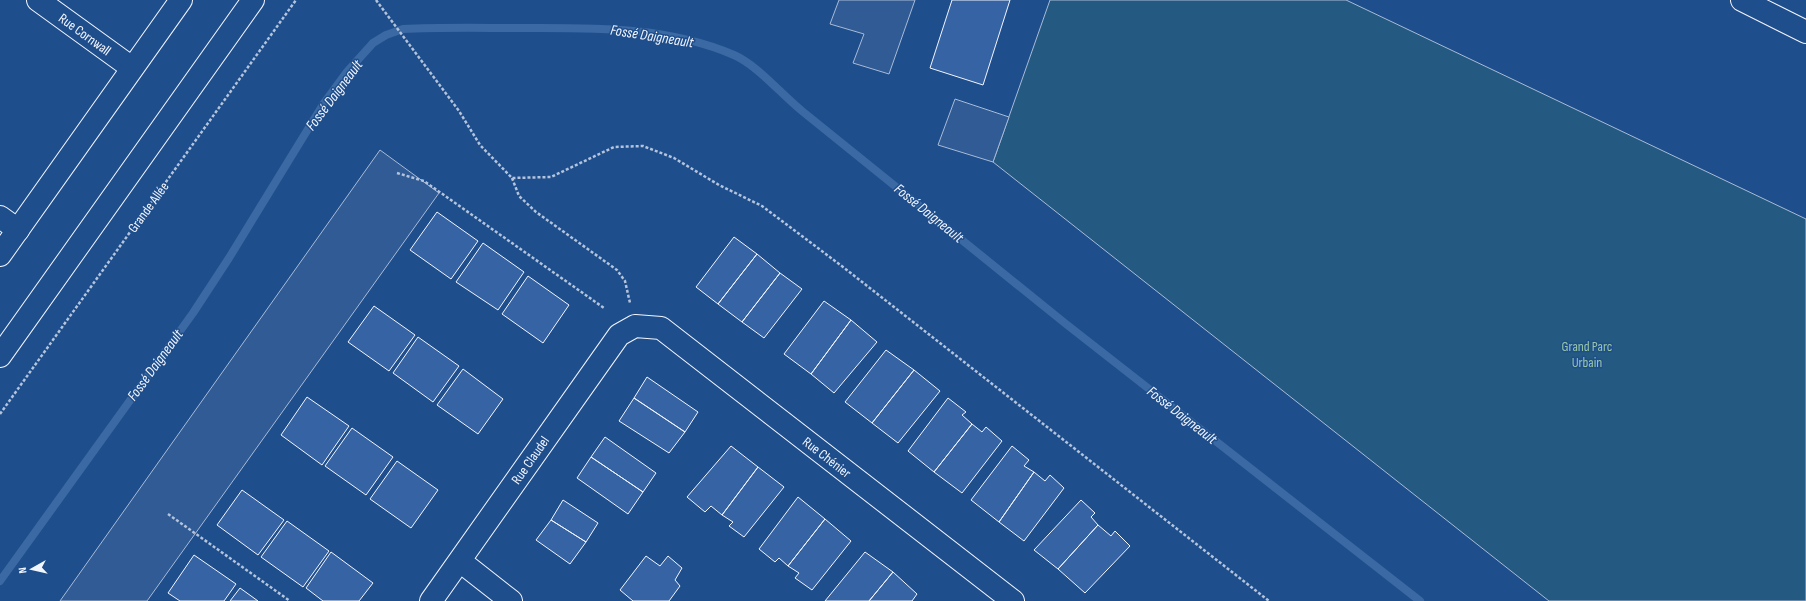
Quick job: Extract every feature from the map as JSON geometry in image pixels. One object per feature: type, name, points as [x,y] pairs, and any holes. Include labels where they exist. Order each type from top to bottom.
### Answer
[{"type":"street","name":"Rue Cornwall","points":[[38,0],[132,68]]},
{"type":"street","points":[[0,255],[182,0]]},
{"type":"street","points":[[0,356],[253,0]]},
{"type":"street","points":[[1742,0],[1806,32]]},
{"type":"street","points":[[0,217],[18,230]]},
{"type":"street","name":"Rue Claudel","points":[[431,601],[619,335],[635,326]]},
{"type":"street","name":"Rue Chénier","points":[[635,326],[661,328],[1013,601]]},
{"type":"street","points":[[460,561],[511,601]]},
{"type":"path","name":"Grande Allée","points":[[0,414],[296,0]]},
{"type":"path","points":[[376,0],[459,111],[480,145],[512,178],[519,196],[536,212],[617,270],[626,281],[635,326]]},
{"type":"path","points":[[512,178],[551,176],[614,147],[643,146],[674,158],[719,185],[762,206],[843,267],[1269,601]]},
{"type":"path","points":[[397,173],[424,181],[604,308]]},
{"type":"path","points":[[168,514],[290,601]]},
{"type":"green space","name":"Grand Parc Urbain","points":[[1050,0],[1346,0],[1806,219],[1806,601],[1549,601],[993,162]]},
{"type":"shaded area","points":[[839,0],[915,0],[889,74],[853,63],[864,34],[830,24]]},
{"type":"shaded area","points":[[955,99],[1009,117],[993,162],[938,145]]},
{"type":"shaded area","points":[[380,150],[439,193],[147,601],[60,601]]},
{"type":"building","points":[[952,0],[1010,0],[983,85],[930,68]]},
{"type":"building","points":[[437,212],[478,241],[451,279],[410,250]]},
{"type":"building","points":[[734,237],[757,254],[718,304],[696,287]]},
{"type":"building","points":[[483,243],[524,272],[498,310],[456,282]]},
{"type":"building","points":[[757,254],[780,273],[742,322],[718,304]]},
{"type":"building","points":[[780,273],[802,289],[764,338],[742,322]]},
{"type":"building","points":[[528,276],[569,305],[543,343],[502,314]]},
{"type":"building","points":[[824,301],[851,320],[811,374],[784,354]]},
{"type":"building","points":[[374,306],[415,335],[389,371],[348,342]]},
{"type":"building","points":[[851,320],[877,342],[834,393],[811,374]]},
{"type":"building","points":[[418,337],[459,366],[433,402],[393,373]]},
{"type":"building","points":[[886,350],[914,370],[872,423],[845,402]]},
{"type":"building","points":[[463,369],[503,399],[478,434],[437,405]]},
{"type":"building","points":[[914,370],[940,391],[898,443],[872,423]]},
{"type":"building","points":[[647,377],[698,412],[685,432],[634,398]]},
{"type":"building","points":[[307,397],[349,426],[322,465],[281,435]]},
{"type":"building","points":[[634,398],[685,432],[669,453],[619,421]]},
{"type":"building","points":[[948,398],[966,412],[962,415],[972,424],[934,472],[908,451]]},
{"type":"building","points":[[972,424],[982,432],[986,427],[1002,441],[962,493],[934,472]]},
{"type":"building","points":[[352,428],[393,457],[366,495],[325,466]]},
{"type":"building","points":[[605,437],[656,473],[643,492],[591,457]]},
{"type":"building","points":[[731,446],[758,467],[722,515],[711,506],[705,512],[687,497]]},
{"type":"building","points":[[1012,446],[1029,460],[1024,466],[1034,472],[999,522],[971,500]]},
{"type":"building","points":[[591,457],[643,492],[628,514],[577,478]]},
{"type":"building","points":[[397,461],[438,490],[411,528],[370,499]]},
{"type":"building","points":[[758,467],[784,487],[744,537],[729,526],[733,522],[722,515]]},
{"type":"building","points":[[1034,472],[1045,481],[1050,475],[1064,488],[1024,541],[999,522]]},
{"type":"building","points":[[242,490],[284,520],[258,555],[217,525]]},
{"type":"building","points":[[798,497],[825,519],[788,566],[779,558],[775,562],[759,549]]},
{"type":"building","points":[[563,500],[598,523],[586,542],[551,520]]},
{"type":"building","points":[[1081,500],[1095,513],[1091,517],[1098,525],[1058,569],[1034,550]]},
{"type":"building","points":[[825,519],[851,541],[812,590],[795,578],[799,573],[788,566]]},
{"type":"building","points":[[551,520],[586,542],[570,564],[536,540]]},
{"type":"building","points":[[287,521],[329,551],[303,587],[261,557]]},
{"type":"building","points":[[1098,525],[1111,536],[1115,531],[1130,546],[1085,593],[1058,569]]},
{"type":"building","points":[[331,552],[373,583],[359,601],[323,601],[306,588]]},
{"type":"building","points":[[865,552],[893,572],[869,601],[825,601]]},
{"type":"building","points":[[194,555],[236,584],[224,601],[180,601],[168,593]]},
{"type":"building","points":[[646,556],[660,566],[668,556],[682,568],[675,580],[680,586],[669,601],[633,601],[620,590]]},
{"type":"building","points":[[893,572],[917,594],[912,601],[869,601]]},
{"type":"building","points":[[240,588],[258,601],[230,601]]},
{"type":"waterway","name":"Fossé Daigneault","points":[[0,581],[193,313],[229,258],[324,103],[346,73],[373,43],[386,35],[403,29],[575,28],[629,31],[683,39],[709,46],[743,60],[760,73],[802,111],[1066,324],[1420,601]]}]
